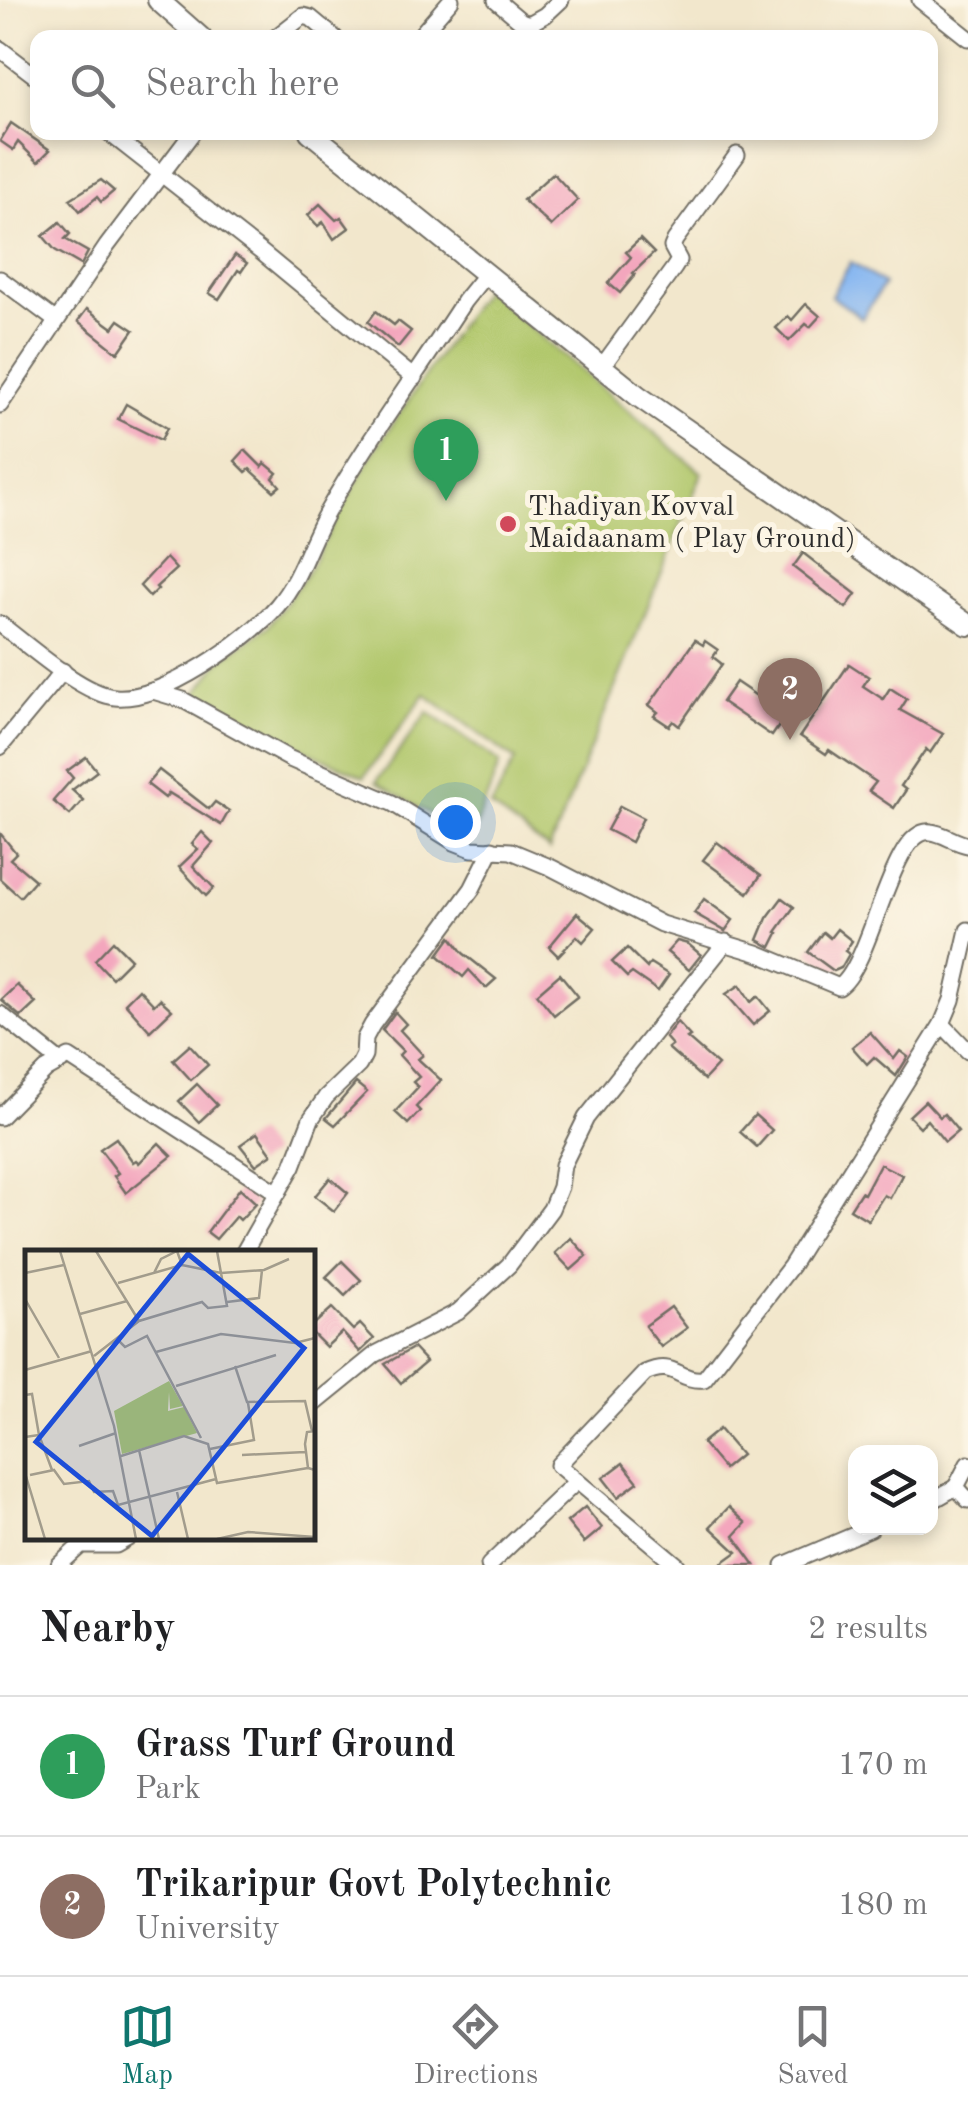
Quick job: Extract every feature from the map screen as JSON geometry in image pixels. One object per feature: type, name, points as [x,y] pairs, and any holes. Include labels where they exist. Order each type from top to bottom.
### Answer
[{"type":"main road","points":[[158,0],[192,30]]},
{"type":"main road","points":[[320,140],[602,368],[968,625]]},
{"type":"street","points":[[425,30],[452,0]]},
{"type":"street","points":[[496,0],[529,24],[561,0]]},
{"type":"street","points":[[920,0],[968,38]]},
{"type":"street","points":[[285,30],[303,16],[325,30]]},
{"type":"street","points":[[0,49],[30,72]]},
{"type":"street","points":[[118,140],[414,378]]},
{"type":"street","points":[[0,405],[55,320],[187,140]]},
{"type":"street","points":[[602,368],[674,268],[679,260],[672,247],[675,240],[737,155]]},
{"type":"street","points":[[0,624],[94,692],[114,698],[142,696],[250,634],[297,578],[326,514],[464,301],[485,275]]},
{"type":"street","points":[[0,279],[55,320]]},
{"type":"street","points":[[0,748],[63,671]]},
{"type":"street","points":[[152,691],[183,700],[290,759],[392,803],[454,842],[472,848],[510,851],[661,924],[726,942],[839,988],[855,970],[910,841],[917,834],[930,831],[968,845]]},
{"type":"street","points":[[245,1250],[293,1166],[310,1119],[359,1065],[372,1025],[472,889],[492,849]]},
{"type":"street","points":[[677,1565],[558,1465],[645,1373],[660,1366],[674,1368],[694,1380],[704,1379],[710,1372],[791,1266],[942,1024],[952,1000],[968,930]]},
{"type":"street","points":[[315,1404],[376,1354],[458,1312],[510,1265],[550,1209],[560,1187],[567,1154],[586,1118],[726,942]]},
{"type":"street","points":[[0,1014],[59,1061]]},
{"type":"street","points":[[942,1024],[968,1051]]},
{"type":"street","points":[[0,1117],[59,1061],[69,1058],[278,1194]]},
{"type":"street","points":[[938,1497],[956,1487],[968,1464]]},
{"type":"street","points":[[490,1565],[577,1481]]},
{"type":"street","points":[[956,1487],[968,1500]]},
{"type":"street","points":[[784,1565],[855,1535]]},
{"type":"street","points":[[59,1565],[81,1545],[116,1545],[125,1540]]},
{"type":"green space","name":"Thadiyan Kovval Maidaanam ( Play Ground)","points":[[484,288],[702,473],[549,850],[491,807],[515,760],[425,694],[364,777],[193,698],[221,660],[268,626],[306,575],[373,453]]},
{"type":"green space","points":[[428,712],[500,763],[471,839],[376,782]]},
{"type":"water","points":[[851,262],[884,284],[862,318],[831,296]]},
{"type":"building","points":[[11,123],[30,140],[50,150],[38,162],[18,142],[13,150],[0,141]]},
{"type":"building","points":[[553,173],[578,200],[551,226],[523,200]]},
{"type":"building","points":[[101,180],[114,191],[101,202],[97,197],[80,211],[70,199]]},
{"type":"building","points":[[320,204],[336,220],[341,217],[349,228],[334,239],[323,222],[318,226],[308,215]]},
{"type":"building","points":[[60,222],[70,234],[65,239],[88,252],[81,265],[55,250],[43,236]]},
{"type":"building","points":[[640,239],[654,253],[633,273],[620,293],[608,283],[631,257],[626,252]]},
{"type":"building","points":[[235,255],[247,263],[219,299],[209,293]]},
{"type":"building","points":[[806,304],[820,316],[789,341],[776,328],[788,316],[792,320]]},
{"type":"building","points":[[87,309],[113,328],[119,320],[134,330],[118,353],[78,321]]},
{"type":"building","points":[[376,311],[394,325],[398,321],[411,331],[398,347],[368,322]]},
{"type":"building","points":[[126,404],[167,428],[161,440],[118,419]]},
{"type":"building","points":[[245,450],[262,467],[265,463],[277,473],[273,478],[280,486],[274,491],[235,461]]},
{"type":"building","points":[[803,553],[856,594],[846,608],[793,567]]},
{"type":"building","points":[[166,558],[176,569],[150,597],[140,586]]},
{"type":"building","points":[[695,640],[703,645],[705,641],[718,650],[713,657],[722,664],[679,726],[673,721],[669,726],[654,716],[658,712],[649,705]]},
{"type":"building","points":[[849,664],[869,677],[863,686],[883,699],[890,688],[907,699],[900,710],[943,734],[930,753],[926,749],[901,786],[906,790],[894,808],[869,791],[876,782],[829,750],[826,754],[800,736]]},
{"type":"building","points":[[736,682],[786,716],[772,736],[722,702]]},
{"type":"building","points":[[86,757],[97,771],[72,790],[83,800],[70,815],[53,801],[73,778],[67,771]]},
{"type":"building","points":[[159,770],[209,809],[215,802],[229,811],[221,825],[169,793],[165,798],[147,784]]},
{"type":"building","points":[[620,806],[643,818],[631,842],[607,830]]},
{"type":"building","points":[[202,832],[213,843],[193,866],[214,888],[206,896],[179,867],[198,849],[192,844]]},
{"type":"building","points":[[0,833],[16,853],[10,859],[35,880],[20,897],[0,879]]},
{"type":"building","points":[[717,842],[761,875],[748,893],[703,860]]},
{"type":"building","points":[[782,898],[794,907],[776,932],[771,947],[758,940],[767,918]]},
{"type":"building","points":[[704,899],[733,920],[725,931],[694,913]]},
{"type":"building","points":[[577,913],[595,928],[583,942],[577,936],[558,956],[549,947]]},
{"type":"building","points":[[837,929],[852,941],[841,968],[834,971],[808,952],[823,932],[830,938]]},
{"type":"building","points":[[451,937],[463,953],[496,979],[486,988],[469,970],[463,977],[438,955]]},
{"type":"building","points":[[113,941],[131,959],[112,978],[95,960]]},
{"type":"building","points":[[677,941],[701,955],[689,970],[667,952]]},
{"type":"building","points":[[627,948],[647,968],[650,963],[669,975],[658,991],[632,973],[627,977],[612,962]]},
{"type":"building","points":[[560,974],[578,996],[554,1015],[537,994]]},
{"type":"building","points":[[17,985],[36,1003],[21,1017],[1,1000]]},
{"type":"building","points":[[740,985],[751,1002],[758,996],[770,1011],[753,1025],[726,994]]},
{"type":"building","points":[[139,989],[154,1005],[160,999],[172,1010],[150,1031],[125,1003]]},
{"type":"building","points":[[395,1012],[406,1024],[400,1030],[423,1055],[418,1059],[441,1080],[416,1107],[420,1111],[408,1124],[395,1112],[418,1087],[413,1082],[419,1077],[399,1055],[403,1051],[382,1030]]},
{"type":"building","points":[[677,1022],[690,1036],[687,1038],[718,1065],[704,1080],[668,1048],[672,1045],[665,1037]]},
{"type":"building","points":[[870,1032],[894,1059],[900,1051],[908,1057],[896,1076],[874,1057],[867,1064],[852,1047]]},
{"type":"building","points":[[190,1045],[208,1065],[191,1080],[173,1060]]},
{"type":"building","points":[[356,1083],[367,1092],[335,1125],[326,1118]]},
{"type":"building","points":[[197,1084],[217,1105],[199,1122],[179,1101]]},
{"type":"building","points":[[925,1101],[940,1117],[944,1114],[958,1131],[945,1142],[927,1120],[920,1127],[909,1116]]},
{"type":"building","points":[[755,1115],[772,1130],[757,1147],[740,1132]]},
{"type":"building","points":[[257,1133],[272,1154],[256,1165],[240,1145]]},
{"type":"building","points":[[116,1138],[133,1162],[139,1163],[159,1143],[172,1156],[126,1193],[114,1176],[118,1173],[100,1149]]},
{"type":"building","points":[[880,1164],[902,1175],[890,1198],[884,1195],[868,1220],[850,1209],[861,1192],[864,1194]]},
{"type":"building","points":[[330,1178],[348,1193],[334,1211],[315,1196]]},
{"type":"building","points":[[240,1188],[256,1203],[240,1220],[236,1216],[216,1239],[207,1232]]},
{"type":"building","points":[[571,1238],[587,1256],[571,1270],[555,1253]]},
{"type":"building","points":[[342,1261],[361,1280],[345,1296],[326,1277]]},
{"type":"building","points":[[671,1307],[687,1328],[661,1347],[645,1326]]},
{"type":"building","points":[[332,1308],[353,1330],[360,1324],[374,1339],[360,1352],[342,1332],[326,1347],[315,1336],[315,1323]]},
{"type":"building","points":[[413,1348],[426,1362],[401,1383],[385,1364]]},
{"type":"building","points":[[719,1429],[741,1455],[724,1469],[702,1443]]},
{"type":"building","points":[[623,1463],[638,1482],[618,1497],[603,1478]]},
{"type":"building","points":[[585,1507],[602,1528],[584,1543],[567,1522]]},
{"type":"building","points":[[729,1507],[746,1523],[734,1536],[755,1565],[719,1565],[737,1552],[710,1527]]},
{"type":"place","name":"Grass Turf Ground","points":[[446,501]]},
{"type":"place","name":"Thadiyan Kovval Maidaanam ( Play Ground)","points":[[508,524]]},
{"type":"place","name":"Trikaripur Govt Polytechnic","points":[[790,740]]}]
